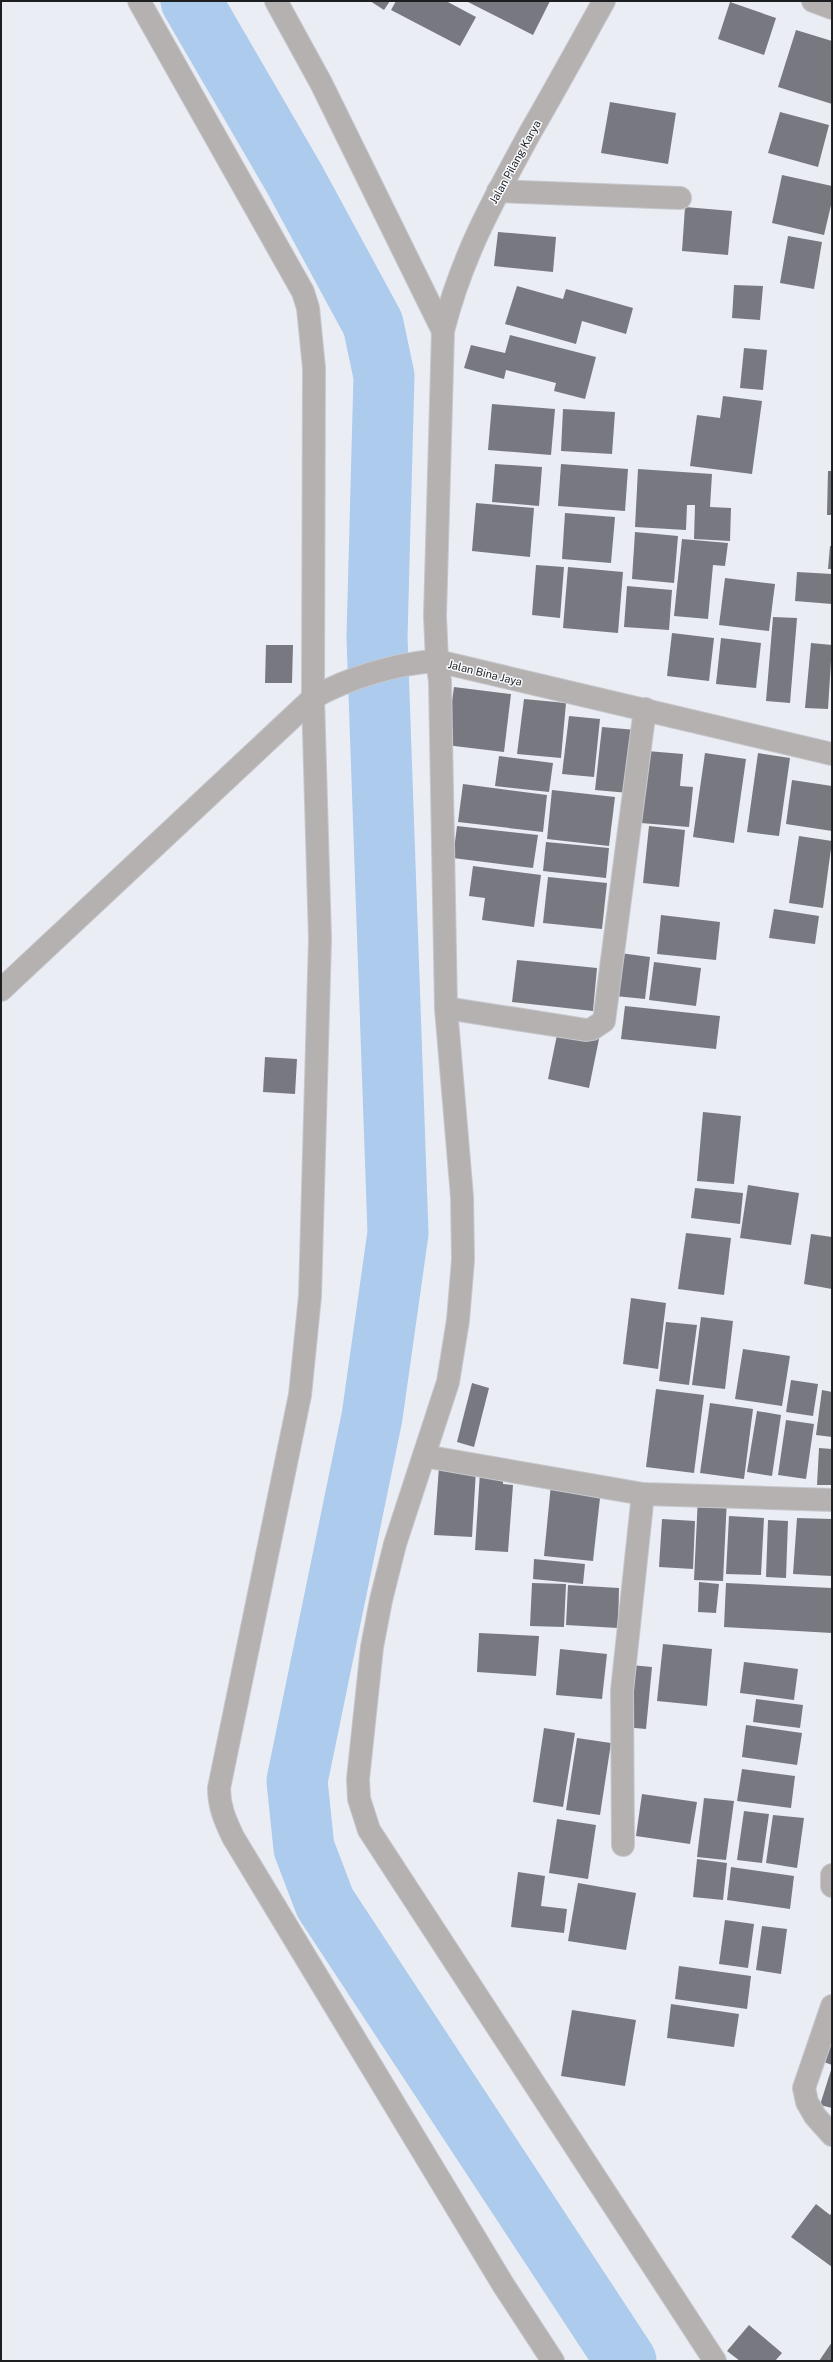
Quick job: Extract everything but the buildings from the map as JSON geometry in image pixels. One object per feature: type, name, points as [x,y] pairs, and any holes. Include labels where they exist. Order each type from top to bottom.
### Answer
[{"type":"street","points":[[139,1],[303,292],[308,308],[314,368],[313,698],[320,940],[310,1296],[300,1395],[219,1788],[219,1801],[222,1815],[233,1837],[504,2286],[554,2361]]},
{"type":"street","points":[[276,1],[324,90],[443,331]]},
{"type":"street","name":"Jalan Pilang Karya","points":[[443,331],[451,298],[465,260],[498,191],[604,1]]},
{"type":"street","points":[[813,1],[832,8]]},
{"type":"street","points":[[498,191],[680,198]]},
{"type":"street","name":"Jalan Bina Jaya","points":[[443,331],[435,616],[437,661],[832,754]]},
{"type":"street","points":[[5,985],[313,698],[332,687],[413,662],[437,661],[440,681],[446,1008],[462,1197],[463,1260],[458,1320],[448,1382],[395,1544],[380,1600],[372,1647],[358,1779],[360,1799],[363,1815],[373,1836],[715,2361]]},
{"type":"street","points":[[446,1008],[586,1030],[592,1029],[604,1021],[645,709]]},
{"type":"street","points":[[424,1456],[643,1494],[832,1500]]},
{"type":"street","points":[[622,1846],[622,1691],[643,1494]]},
{"type":"street","points":[[832,1875],[832,1886]]},
{"type":"street","points":[[832,2006],[804,2088],[807,2102],[814,2116],[832,2135]]},
{"type":"waterway","points":[[191,1],[295,180],[373,324],[384,376],[377,637],[398,1233],[372,1417],[297,1781],[304,1848],[325,1903],[626,2361]]}]
